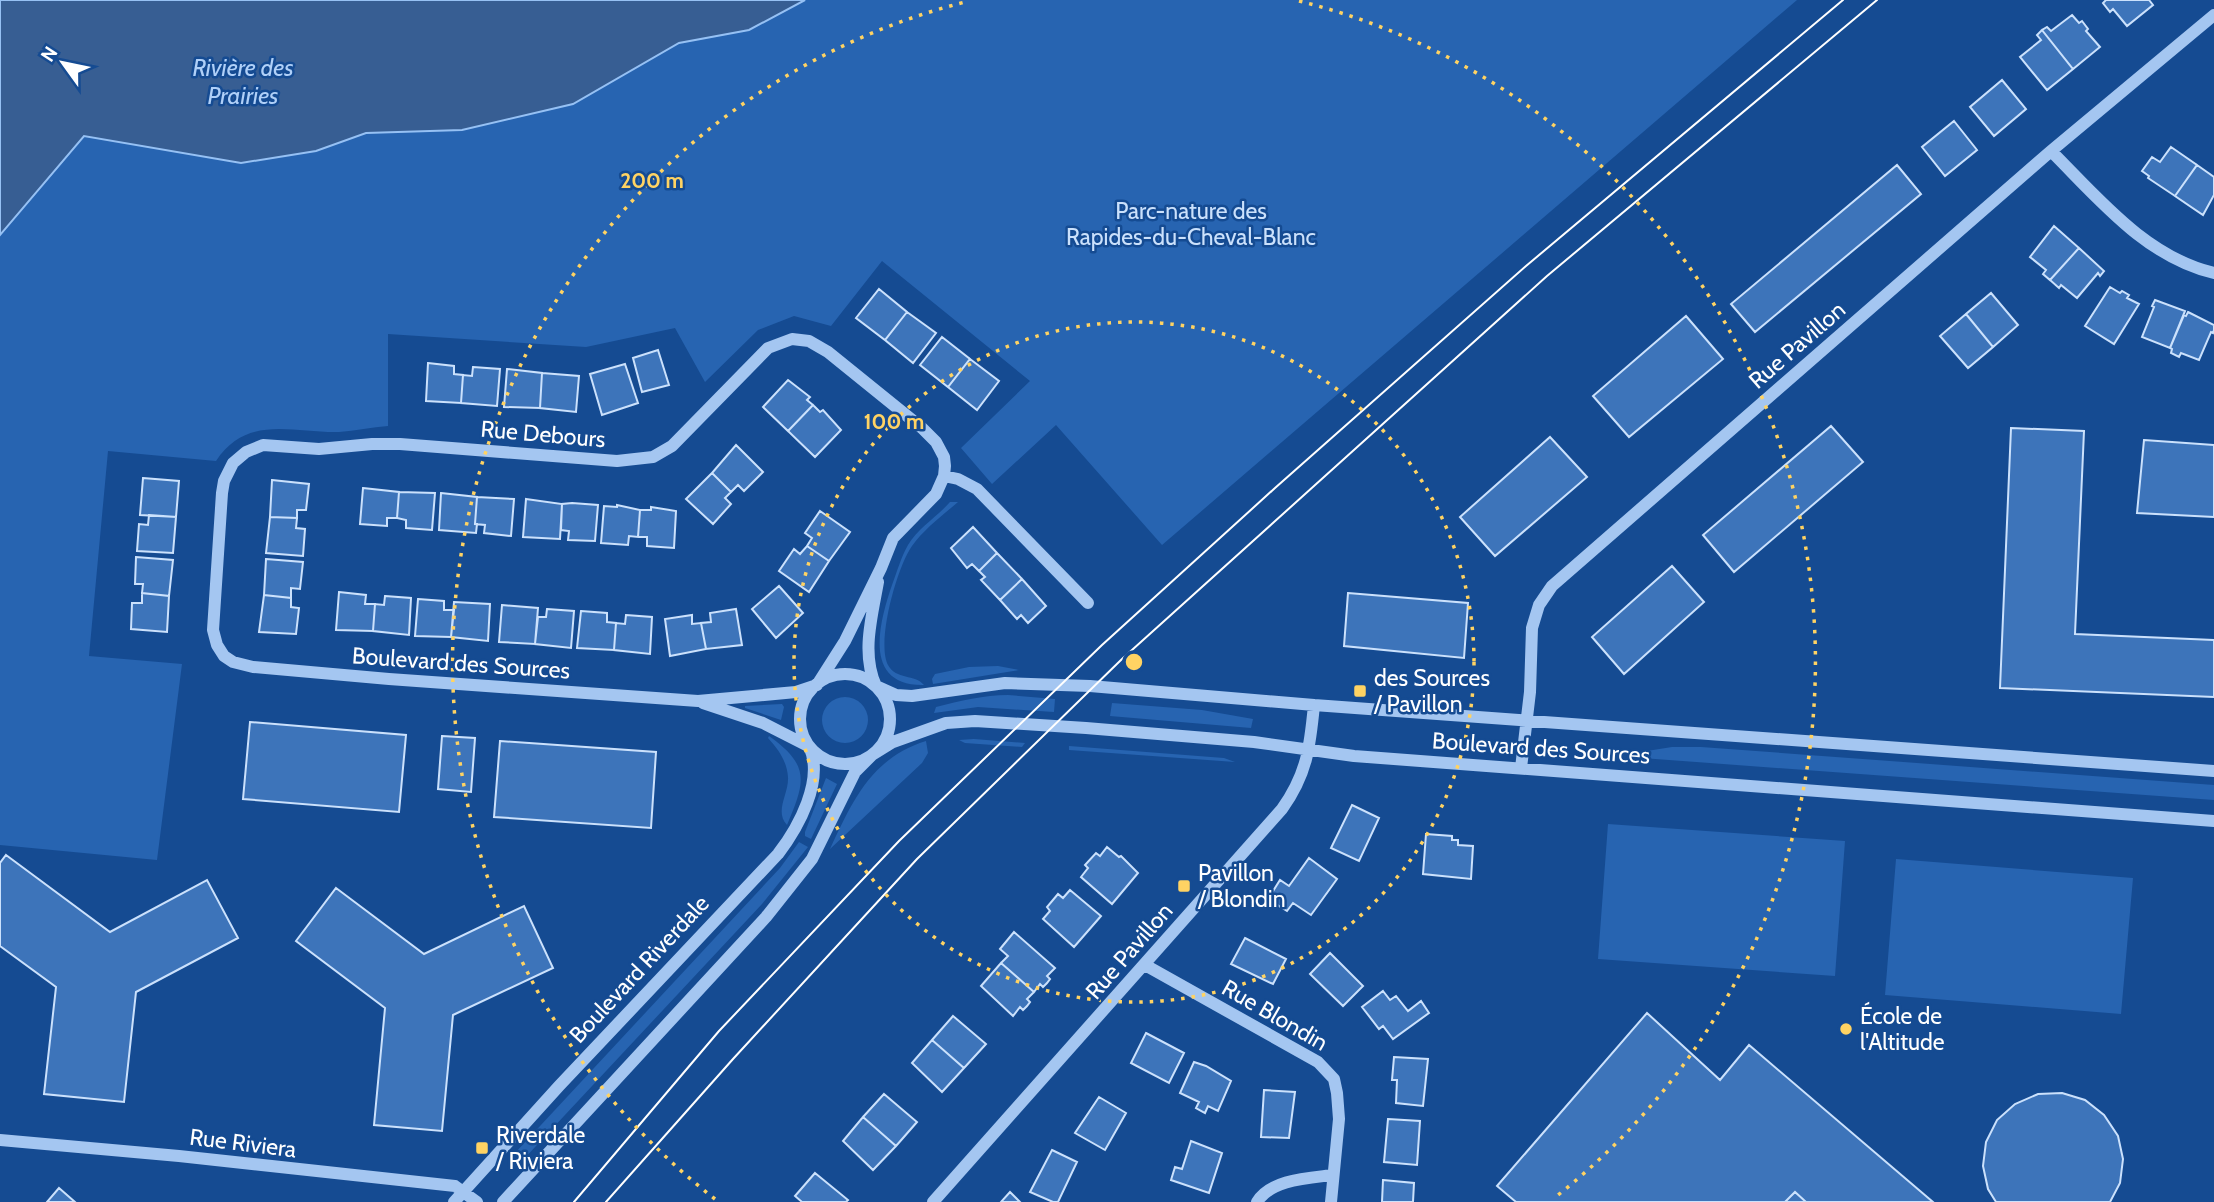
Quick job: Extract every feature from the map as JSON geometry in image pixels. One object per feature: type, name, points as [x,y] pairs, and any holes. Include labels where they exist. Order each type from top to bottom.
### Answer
[{"type":"street","name":"Rue Pavillon","points":[[1521,768],[1530,692],[1532,628],[1539,605],[1552,586],[2051,151],[2214,15]]},
{"type":"street","points":[[2051,151],[2134,233],[2197,269],[2214,274]]},
{"type":"street","name":"Rue Debours","points":[[224,656],[217,645],[213,630],[224,481],[239,457],[262,445],[319,449],[400,444],[617,461],[643,460],[664,452],[681,438],[768,348],[783,341],[802,339],[828,352],[930,435],[943,455],[944,476]]},
{"type":"street","points":[[817,685],[835,660],[895,533],[936,494],[944,476],[958,479],[977,489],[1088,603]]},
{"type":"street","points":[[503,1202],[783,897],[818,848],[850,780],[887,734],[890,719],[887,704],[876,687],[870,668],[869,646],[880,568]]},
{"type":"street","name":"Boulevard des Sources","points":[[224,656],[233,662],[253,667],[698,701],[796,692],[817,685]]},
{"type":"street","points":[[872,755],[852,764],[836,764],[822,759],[809,746],[800,729],[800,710],[809,692],[830,677],[846,675],[865,679],[876,687]]},
{"type":"street","name":"Boulevard des Sources","points":[[876,687],[896,695],[912,696],[936,695],[989,684],[1059,684],[2214,771]]},
{"type":"street","name":"Boulevard des Sources","points":[[698,701],[773,727],[809,746]]},
{"type":"street","name":"Rue Pavillon","points":[[933,1202],[1282,809],[1295,788],[1310,750],[1314,705]]},
{"type":"street","name":"Boulevard des Sources","points":[[872,755],[893,742],[946,723],[975,721],[1254,742],[1354,756],[2214,821]]},
{"type":"street","name":"Boulevard Riverdale","points":[[454,1202],[577,1066],[778,855],[792,833],[809,793],[813,764],[809,746]]},
{"type":"street","name":"Rue Blondin","points":[[1145,965],[1318,1062],[1334,1079],[1339,1119],[1331,1202]]},
{"type":"street","name":"Rue Riviera","points":[[0,1140],[455,1186],[477,1202]]},
{"type":"street","points":[[1257,1202],[1260,1197],[1287,1183],[1334,1175]]},
{"type":"green space","name":"Parc-nature des Rapides-du-Cheval-Blanc","points":[[180,0],[1797,0],[1162,545],[1056,425],[992,484],[961,448],[1030,381],[882,261],[831,326],[794,316],[758,330],[705,382],[675,328],[586,347],[388,334],[388,426],[339,432],[288,429],[256,431],[228,446],[216,461],[108,451],[89,656],[182,664],[157,860],[0,845],[0,59]]},
{"type":"green space","points":[[950,502],[958,502],[928,528],[906,556],[890,605],[885,640],[888,665],[896,673],[916,679],[924,685],[904,683],[891,675],[883,664],[880,634],[883,617],[908,545]]},
{"type":"green space","points":[[998,666],[1019,670],[933,684],[935,674],[969,667]]},
{"type":"green space","points":[[1008,695],[1055,699],[1054,712],[978,707],[934,713],[936,707],[981,697]]},
{"type":"green space","points":[[845,697],[861,704],[868,720],[861,736],[845,743],[829,736],[822,720],[829,704]]},
{"type":"green space","points":[[1112,703],[1202,710],[1253,719],[1251,728],[1110,716]]},
{"type":"green space","points":[[782,704],[784,707],[781,720],[745,708],[745,706]]},
{"type":"green space","points":[[769,736],[783,747],[798,766],[798,797],[787,825],[782,814],[788,783],[786,766]]},
{"type":"green space","points":[[959,740],[1025,743],[1022,747],[965,743]]},
{"type":"green space","points":[[926,741],[928,753],[922,763],[830,849],[856,799],[877,770],[891,758]]},
{"type":"green space","points":[[1069,746],[1224,758],[1235,762],[1069,750]]},
{"type":"green space","points":[[1672,747],[2214,785],[2214,800],[1628,757],[1628,754]]},
{"type":"green space","points":[[826,778],[837,784],[811,839],[805,836],[805,832]]},
{"type":"green space","points":[[1608,824],[1845,841],[1835,976],[1598,959]]},
{"type":"green space","points":[[799,842],[808,847],[762,904],[522,1161],[514,1154],[780,868]]},
{"type":"green space","points":[[1896,859],[2133,878],[2121,1014],[1885,995]]},
{"type":"water","name":"Rivière des Prairies","points":[[0,0],[805,0],[749,30],[679,43],[573,104],[462,130],[366,133],[316,151],[241,163],[84,136],[0,235]]},
{"type":"building","points":[[2106,0],[2149,0],[2153,5],[2127,26],[2113,9],[2110,12],[2103,3]]},
{"type":"building","points":[[2072,15],[2079,23],[2082,21],[2088,29],[2086,31],[2100,47],[2073,69],[2042,30],[2047,27],[2051,31]]},
{"type":"building","points":[[2042,30],[2073,69],[2047,90],[2020,57],[2041,40],[2037,35]]},
{"type":"building","points":[[2002,80],[2026,109],[1994,136],[1970,107]]},
{"type":"building","points":[[1954,121],[1977,150],[1945,176],[1922,147]]},
{"type":"building","points":[[2171,147],[2197,165],[2175,196],[2142,171],[2152,157],[2160,162]]},
{"type":"building","points":[[1897,165],[1921,194],[1755,332],[1731,304]]},
{"type":"building","points":[[2197,165],[2214,177],[2214,195],[2203,215],[2175,196]]},
{"type":"building","points":[[2054,226],[2079,248],[2050,280],[2043,274],[2046,270],[2030,257]]},
{"type":"building","points":[[2079,248],[2104,271],[2100,276],[2098,273],[2077,298],[2050,280]]},
{"type":"building","points":[[2110,287],[2129,295],[2127,298],[2139,304],[2114,344],[2085,326]]},
{"type":"building","points":[[879,289],[907,312],[885,340],[856,318]]},
{"type":"building","points":[[1991,293],[2018,325],[1993,347],[1966,314]]},
{"type":"building","points":[[2155,300],[2185,311],[2170,348],[2142,337]]},
{"type":"building","points":[[907,312],[936,333],[913,363],[885,340]]},
{"type":"building","points":[[2188,312],[2214,325],[2213,333],[2211,332],[2199,360],[2181,353],[2179,357],[2171,353],[2170,348],[2184,315]]},
{"type":"building","points":[[1966,314],[1993,347],[1968,368],[1940,336]]},
{"type":"building","points":[[1686,316],[1723,359],[1629,437],[1593,396]]},
{"type":"building","points":[[942,337],[970,359],[948,387],[920,365]]},
{"type":"building","points":[[658,350],[669,385],[642,392],[633,358]]},
{"type":"building","points":[[970,359],[999,381],[977,410],[948,387]]},
{"type":"building","points":[[428,363],[454,366],[454,374],[463,375],[461,403],[426,401]]},
{"type":"building","points":[[625,364],[638,403],[602,415],[590,374]]},
{"type":"building","points":[[473,367],[500,369],[497,406],[461,403],[463,375],[472,376]]},
{"type":"building","points":[[507,369],[542,373],[540,408],[504,407]]},
{"type":"building","points":[[542,373],[579,376],[576,412],[540,408]]},
{"type":"building","points":[[788,380],[810,397],[807,400],[813,405],[788,431],[763,407]]},
{"type":"building","points":[[813,405],[820,412],[823,410],[841,430],[815,457],[788,431]]},
{"type":"building","points":[[1831,426],[1863,462],[1734,572],[1703,535]]},
{"type":"building","points":[[2011,428],[2084,431],[2075,634],[2214,640],[2214,697],[2000,688]]},
{"type":"building","points":[[1550,437],[1587,477],[1495,556],[1460,517]]},
{"type":"building","points":[[2144,440],[2214,445],[2214,517],[2137,513]]},
{"type":"building","points":[[736,445],[763,472],[744,491],[738,485],[731,492],[712,473]]},
{"type":"building","points":[[712,473],[731,492],[725,498],[731,504],[713,524],[686,499]]},
{"type":"building","points":[[143,478],[179,481],[176,517],[140,515]]},
{"type":"building","points":[[272,480],[309,484],[306,510],[297,510],[297,518],[270,517]]},
{"type":"building","points":[[363,488],[399,492],[397,518],[387,518],[387,526],[360,524]]},
{"type":"building","points":[[399,492],[435,493],[432,530],[406,528],[406,520],[397,518]]},
{"type":"building","points":[[441,493],[477,497],[476,533],[439,530]]},
{"type":"building","points":[[477,497],[514,499],[511,536],[484,533],[485,525],[475,524]]},
{"type":"building","points":[[526,499],[562,504],[560,539],[523,537]]},
{"type":"building","points":[[562,504],[598,505],[595,541],[568,540],[569,531],[561,530]]},
{"type":"building","points":[[617,505],[640,510],[638,537],[629,536],[628,545],[601,543],[604,506]]},
{"type":"building","points":[[651,507],[676,511],[674,548],[647,546],[647,537],[638,537],[640,510],[651,510]]},
{"type":"building","points":[[820,511],[850,532],[829,561],[807,546],[812,538],[805,533]]},
{"type":"building","points":[[149,515],[176,517],[173,553],[137,551],[139,524],[148,525]]},
{"type":"building","points":[[270,517],[297,518],[296,528],[305,529],[303,556],[266,553]]},
{"type":"building","points":[[973,527],[997,553],[979,571],[972,564],[967,568],[951,548]]},
{"type":"building","points":[[807,546],[829,561],[809,592],[779,571],[794,549],[800,554]]},
{"type":"building","points":[[997,553],[1022,579],[1000,600],[981,580],[985,577],[979,571]]},
{"type":"building","points":[[136,557],[173,560],[169,596],[142,593],[143,584],[135,584]]},
{"type":"building","points":[[266,559],[303,562],[300,589],[291,588],[291,598],[264,595]]},
{"type":"building","points":[[1672,566],[1704,602],[1624,674],[1592,637]]},
{"type":"building","points":[[1022,579],[1046,606],[1028,623],[1021,615],[1017,619],[1000,600]]},
{"type":"building","points":[[779,586],[803,613],[776,638],[752,609]]},
{"type":"building","points":[[339,592],[366,595],[365,604],[375,604],[373,631],[336,630]]},
{"type":"building","points":[[142,593],[169,596],[167,632],[131,629],[132,603],[142,603]]},
{"type":"building","points":[[1348,593],[1468,603],[1464,658],[1344,646]]},
{"type":"building","points":[[264,595],[291,598],[291,607],[299,608],[296,634],[259,632]]},
{"type":"building","points":[[385,596],[411,598],[409,635],[373,631],[375,604],[384,605]]},
{"type":"building","points":[[418,599],[444,601],[444,610],[454,610],[451,637],[415,636]]},
{"type":"building","points":[[454,602],[490,604],[488,641],[451,637]]},
{"type":"building","points":[[502,605],[538,608],[535,644],[499,642]]},
{"type":"building","points":[[547,609],[574,611],[571,648],[535,644],[538,617],[546,617]]},
{"type":"building","points":[[736,609],[742,645],[706,649],[701,623],[711,622],[710,613]]},
{"type":"building","points":[[581,611],[607,613],[607,622],[616,623],[614,650],[577,648]]},
{"type":"building","points":[[626,615],[652,617],[650,654],[614,650],[616,623],[625,624]]},
{"type":"building","points":[[692,615],[692,624],[701,623],[706,649],[670,656],[665,619]]},
{"type":"building","points":[[250,722],[406,735],[399,812],[243,799]]},
{"type":"building","points":[[442,736],[475,738],[471,792],[438,789]]},
{"type":"building","points":[[500,741],[656,752],[651,828],[494,817]]},
{"type":"building","points":[[1352,805],[1379,818],[1359,861],[1331,848]]},
{"type":"building","points":[[1426,834],[1452,836],[1452,840],[1458,840],[1458,845],[1473,846],[1471,879],[1423,874]]},
{"type":"building","points":[[1107,847],[1121,856],[1138,873],[1112,904],[1081,877],[1088,868],[1085,865],[1096,853],[1100,856]]},
{"type":"building","points":[[6,855],[110,932],[207,880],[238,938],[136,992],[124,1102],[44,1094],[56,987],[0,946],[0,863]]},
{"type":"building","points":[[1309,858],[1337,879],[1311,915],[1293,903],[1287,911],[1268,899],[1280,880],[1289,886]]},
{"type":"building","points":[[336,888],[424,954],[524,906],[553,968],[453,1015],[442,1131],[374,1125],[385,1008],[296,941]]},
{"type":"building","points":[[1070,890],[1101,916],[1074,947],[1043,919],[1050,911],[1047,907],[1058,894],[1063,898]]},
{"type":"building","points":[[1014,932],[1055,968],[1047,976],[1050,979],[1047,983],[1043,987],[1040,984],[1034,992],[1001,963],[1008,956],[1000,949]]},
{"type":"building","points":[[1245,938],[1286,959],[1273,984],[1231,964]]},
{"type":"building","points":[[1330,953],[1363,986],[1343,1006],[1310,974]]},
{"type":"building","points":[[1001,963],[1034,992],[1027,999],[1030,1002],[1027,1006],[1023,1010],[1020,1007],[1013,1016],[981,986]]},
{"type":"building","points":[[1383,991],[1390,1000],[1396,996],[1408,1011],[1421,1001],[1429,1013],[1393,1039],[1383,1026],[1379,1029],[1362,1007]]},
{"type":"building","points":[[1647,1013],[1720,1080],[1749,1045],[1933,1202],[1806,1202],[1795,1192],[1785,1202],[1516,1202],[1497,1186]]},
{"type":"building","points":[[1647,1013],[1720,1080],[1749,1045],[1933,1202],[1516,1202],[1497,1186]]},
{"type":"building","points":[[953,1016],[986,1044],[964,1068],[932,1040]]},
{"type":"building","points":[[1146,1033],[1184,1053],[1169,1083],[1131,1063]]},
{"type":"building","points":[[932,1040],[964,1068],[942,1092],[912,1063]]},
{"type":"building","points":[[1394,1057],[1428,1059],[1423,1106],[1396,1103],[1397,1080],[1392,1080]]},
{"type":"building","points":[[1194,1062],[1231,1081],[1218,1111],[1208,1106],[1205,1113],[1196,1108],[1199,1102],[1180,1093]]},
{"type":"building","points":[[1264,1090],[1295,1092],[1289,1138],[1261,1137]]},
{"type":"building","points":[[2062,1093],[2085,1100],[2104,1115],[2118,1136],[2123,1159],[2120,1183],[2110,1202],[1996,1202],[1988,1189],[1983,1166],[1986,1142],[1997,1120],[2015,1104],[2038,1094]]},
{"type":"building","points":[[884,1094],[917,1122],[896,1146],[863,1117]]},
{"type":"building","points":[[1099,1097],[1126,1113],[1105,1150],[1075,1133]]},
{"type":"building","points":[[863,1117],[896,1146],[873,1170],[843,1141]]},
{"type":"building","points":[[1388,1119],[1420,1121],[1417,1165],[1384,1162]]},
{"type":"building","points":[[1191,1141],[1222,1153],[1209,1193],[1171,1180],[1175,1167],[1182,1169]]},
{"type":"building","points":[[1052,1150],[1077,1162],[1058,1202],[1030,1192]]},
{"type":"building","points":[[815,1173],[848,1200],[802,1202],[795,1196]]},
{"type":"building","points":[[1383,1180],[1414,1183],[1413,1202],[1382,1202]]},
{"type":"building","points":[[59,1188],[75,1202],[47,1202]]},
{"type":"building","points":[[1010,1192],[1020,1202],[1001,1202]]},
{"type":"tram line","points":[[574,1202],[719,1031],[899,841],[1102,645],[1526,266],[1843,0]]},
{"type":"tram line","points":[[606,1202],[917,859],[1122,659],[1547,276],[1877,0]]},
{"type":"place","name":"des Sources / Pavillon","points":[[1360,691]]},
{"type":"place","name":"Pavillon / Blondin","points":[[1184,886]]},
{"type":"place","name":"École de l'Altitude","points":[[1846,1029]]},
{"type":"place","name":"Riverdale / Riviera","points":[[482,1148]]}]
